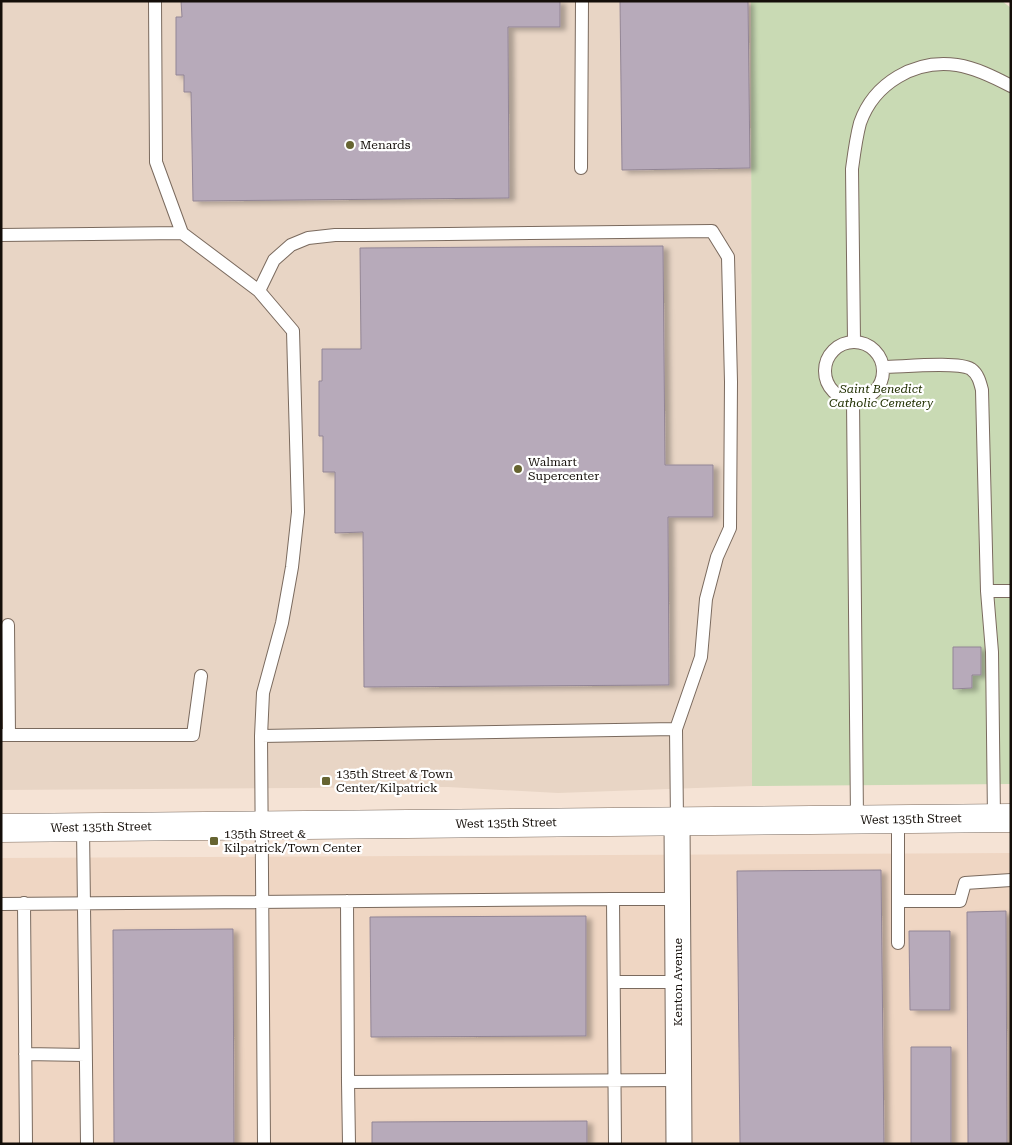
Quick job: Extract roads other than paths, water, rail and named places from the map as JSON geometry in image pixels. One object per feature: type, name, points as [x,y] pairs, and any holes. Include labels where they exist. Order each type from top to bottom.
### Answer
[{"type":"street","name":"West 135th Street","points":[[1,828],[1002,818]]},
{"type":"street","name":"Kenton Avenue","points":[[677,821],[679,1144]]},
{"type":"lane","points":[[155,1],[156,162],[182,233],[259,291],[293,332],[298,512],[292,567],[282,623],[263,693],[261,736],[264,1144]]},
{"type":"lane","points":[[581,168],[582,1]]},
{"type":"lane","points":[[854,341],[852,169],[860,123],[871,101],[883,87],[899,76],[916,69],[937,64],[958,65],[981,71],[1011,86]]},
{"type":"lane","points":[[259,291],[274,260],[290,245],[308,238],[335,235],[712,231],[728,257],[731,382],[730,528],[717,557],[708,590],[701,658],[676,729],[677,821]]},
{"type":"lane","points":[[1,235],[182,233]]},
{"type":"lane","points":[[854,341],[861,342],[874,349],[880,356],[883,367],[881,382],[875,391],[861,399],[853,400],[840,397],[834,392],[826,381],[824,373],[830,353],[837,346],[845,342],[854,341]]},
{"type":"lane","points":[[883,367],[949,365],[969,368],[979,379],[982,390],[987,591],[1002,818]]},
{"type":"lane","points":[[853,400],[857,820]]},
{"type":"lane","points":[[987,591],[1011,591]]},
{"type":"lane","points":[[8,625],[5,736],[193,735],[201,676]]},
{"type":"lane","points":[[261,736],[676,729]]},
{"type":"lane","points":[[898,819],[898,943]]},
{"type":"lane","points":[[83,828],[87,1144]]},
{"type":"lane","points":[[898,900],[960,900],[965,882],[1011,880]]},
{"type":"lane","points":[[613,899],[615,1144]]},
{"type":"lane","points":[[1,904],[677,899]]},
{"type":"lane","points":[[347,901],[348,1144]]},
{"type":"lane","points":[[24,903],[26,1144]]},
{"type":"lane","points":[[614,982],[678,982]]},
{"type":"lane","points":[[25,1054],[86,1055]]},
{"type":"lane","points":[[348,1082],[678,1080]]},
{"type":"place","name":"Menards","points":[[350,145]]},
{"type":"place","name":"Walmart Supercenter","points":[[518,469]]},
{"type":"place","name":"135th Street & Town Center/Kilpatrick","points":[[326,781]]},
{"type":"place","name":"135th Street & Kilpatrick/Town Center","points":[[214,841]]},
{"type":"park label","name":"Saint Benedict Catholic Cemetery","points":[[881,396]]}]
